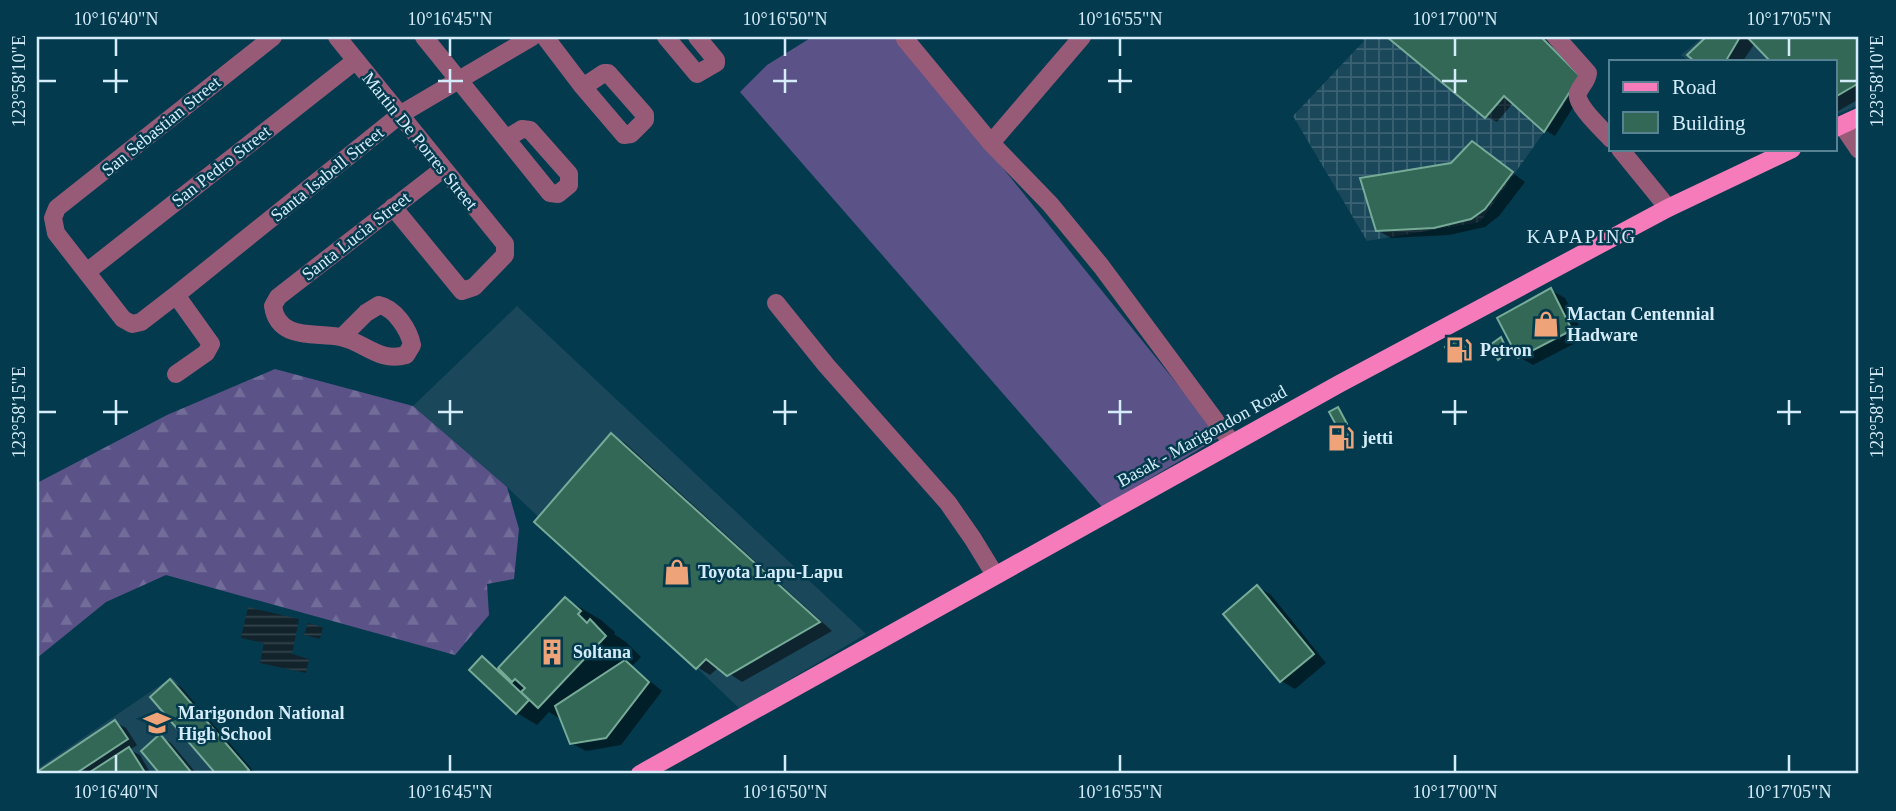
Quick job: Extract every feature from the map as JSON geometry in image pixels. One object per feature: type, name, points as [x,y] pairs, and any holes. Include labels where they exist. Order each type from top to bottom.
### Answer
[{"type":"main road","points":[[1838,126],[1859,117]]},
{"type":"main road","name":"Basak - Marigondon Road","points":[[640,774],[1232,443],[1668,208],[1790,150]]},
{"type":"street","name":"San Sebastian Street","points":[[88,271],[57,233],[53,218],[57,208],[272,37]]},
{"type":"street","name":"Martin De Porres Street","points":[[337,37],[505,244],[505,256],[474,288],[462,291],[393,207]]},
{"type":"street","points":[[424,37],[507,138]]},
{"type":"street","name":"Santa Isabell Street","points":[[88,271],[123,319],[132,324],[141,322],[401,114],[532,37]]},
{"type":"street","points":[[545,37],[583,87]]},
{"type":"street","points":[[666,37],[693,71],[701,74],[716,63],[716,60],[697,37]]},
{"type":"street","points":[[991,143],[1082,37]]},
{"type":"street","points":[[1556,37],[1588,73],[1588,78],[1578,93],[1578,102],[1609,137]]},
{"type":"street","points":[[905,38],[991,143],[1050,204],[1101,266],[1232,443]]},
{"type":"street","name":"San Pedro Street","points":[[88,271],[355,61]]},
{"type":"street","points":[[1838,126],[1859,150]]},
{"type":"street","points":[[1621,150],[1668,208]]},
{"type":"street","name":"Santa Lucia Street","points":[[342,337],[300,334],[288,329],[274,314],[273,306],[278,298],[443,169]]},
{"type":"street","points":[[176,295],[211,344],[206,353],[176,374]]},
{"type":"street","points":[[776,303],[826,365],[948,503],[995,575]]},
{"type":"shaded area","points":[[1361,37],[1545,37],[1584,76],[1480,222],[1367,241],[1293,116],[1364,41]]},
{"type":"shaded area","points":[[1703,37],[1859,37],[1859,105],[1836,115],[1836,60],[1688,60],[1681,55]]},
{"type":"shaded area","points":[[517,306],[866,634],[740,709],[507,487],[413,406]]},
{"type":"shaded area","points":[[248,607],[299,619],[292,654],[309,659],[306,673],[260,663],[264,643],[241,638]]},
{"type":"shaded area","points":[[308,623],[323,627],[320,639],[304,635]]},
{"type":"shaded area","name":"Marigondon National High School","points":[[172,677],[253,774],[37,774],[37,769]]},
{"type":"green space","points":[[812,37],[897,37],[1220,437],[1102,507],[740,92],[767,65]]},
{"type":"green space","points":[[275,369],[413,406],[507,487],[519,529],[514,579],[487,584],[489,615],[455,655],[166,575],[106,602],[37,658],[37,483],[167,415]]},
{"type":"building","points":[[1387,37],[1541,37],[1580,76],[1544,132],[1504,96],[1485,118]]},
{"type":"building","points":[[1706,37],[1740,37],[1728,60],[1693,60],[1687,55]]},
{"type":"building","points":[[1747,37],[1859,37],[1859,83],[1836,96],[1836,60],[1769,60]]},
{"type":"building","points":[[1472,141],[1513,172],[1485,209],[1471,219],[1434,228],[1376,231],[1360,178],[1451,163]]},
{"type":"building","points":[[1551,288],[1572,330],[1518,358],[1497,318]]},
{"type":"building","points":[[1501,337],[1508,353],[1498,360],[1490,345]]},
{"type":"building","points":[[1460,339],[1468,353],[1452,361],[1445,347]]},
{"type":"building","points":[[1338,407],[1352,433],[1343,438],[1329,412]]},
{"type":"building","name":"Toyota Lapu-Lapu","points":[[611,433],[820,622],[727,676],[706,659],[696,669],[534,522]]},
{"type":"building","points":[[1257,585],[1314,654],[1280,682],[1223,614]]},
{"type":"building","name":"Soltana","points":[[565,597],[581,611],[578,614],[587,623],[590,619],[606,636],[538,708],[521,692],[525,688],[515,679],[512,682],[498,668]]},
{"type":"building","points":[[482,656],[529,700],[516,714],[469,670]]},
{"type":"building","points":[[625,660],[649,682],[606,738],[570,744],[555,706]]},
{"type":"building","points":[[170,679],[249,770],[245,774],[216,774],[150,697]]},
{"type":"building","points":[[115,720],[128,739],[75,774],[37,774],[37,772]]},
{"type":"building","points":[[160,734],[191,772],[189,774],[160,774],[141,751]]},
{"type":"building","points":[[129,747],[146,774],[87,774]]},
{"type":"place","name":"Mactan Centennial Hadware","points":[[1546,324]]},
{"type":"place","name":"Petron","points":[[1459,350]]},
{"type":"place","name":"jetti","points":[[1341,438]]},
{"type":"place","name":"Toyota Lapu-Lapu","points":[[677,572]]},
{"type":"place","name":"Soltana","points":[[552,652]]},
{"type":"place","name":"Marigondon National High School","points":[[157,723]]},
{"type":"district","name":"KAPAPING","points":[[1582,236]]}]
